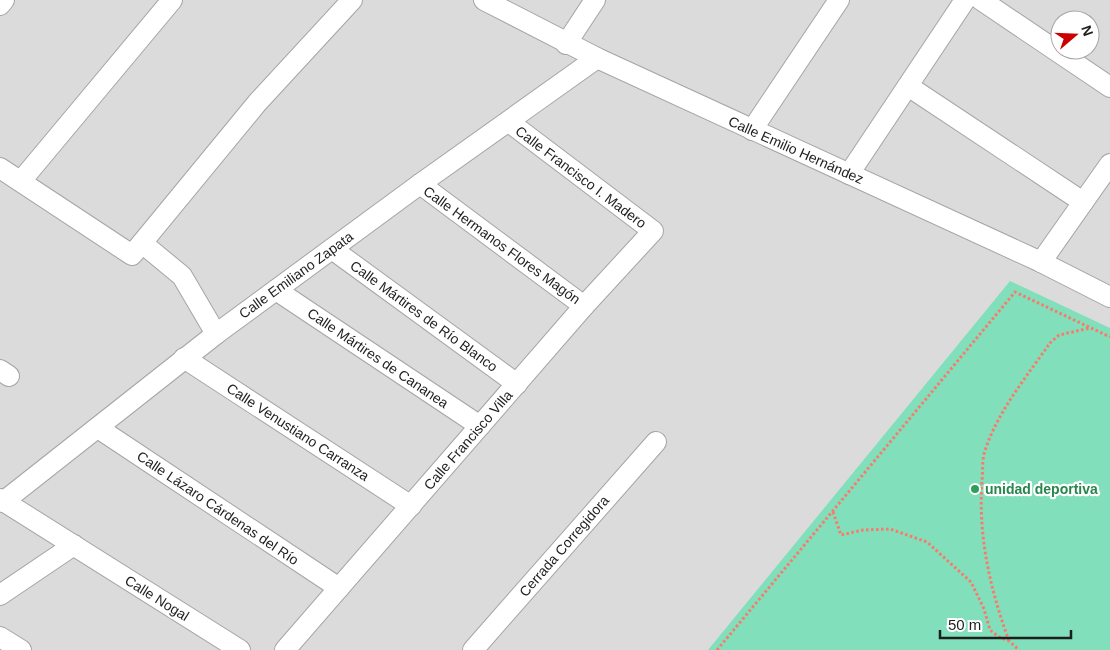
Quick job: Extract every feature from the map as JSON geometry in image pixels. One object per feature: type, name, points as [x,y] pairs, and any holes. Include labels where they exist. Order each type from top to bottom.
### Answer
[{"type":"street","points":[[0,5],[4,0]]},
{"type":"street","points":[[21,181],[172,0]]},
{"type":"street","points":[[0,168],[132,256],[257,102],[352,0]]},
{"type":"street","name":"Calle Emilio Hernández","points":[[484,0],[566,44],[1041,262],[1110,297]]},
{"type":"street","points":[[566,44],[595,0]]},
{"type":"street","points":[[752,130],[839,0]]},
{"type":"street","points":[[850,174],[965,0]]},
{"type":"street","points":[[981,0],[1110,87]]},
{"type":"street","name":"Calle Emiliano Zapata","points":[[2,500],[98,428],[216,334],[420,184],[597,58]]},
{"type":"street","points":[[908,86],[1083,202]]},
{"type":"street","name":"Calle Francisco I. Madero","points":[[509,122],[653,231]]},
{"type":"street","points":[[1041,262],[1110,164]]},
{"type":"street","name":"Calle Hermanos Flores Magón","points":[[420,184],[584,306]]},
{"type":"street","name":"Calle Francisco Villa","points":[[285,650],[584,306],[653,231]]},
{"type":"street","points":[[142,243],[182,276],[216,334]]},
{"type":"street","name":"Calle Mártires de Río Blanco","points":[[332,249],[517,384]]},
{"type":"street","name":"Calle Mártires de Cananea","points":[[276,290],[480,426]]},
{"type":"street","name":"Calle Venustiano Carranza","points":[[184,358],[411,506]]},
{"type":"street","name":"Calle Lázaro Cárdenas del Río","points":[[98,428],[338,588]]},
{"type":"street","name":"Cerrada Corregidora","points":[[473,650],[656,442]]},
{"type":"street","name":"Calle Nogal","points":[[2,500],[240,650]]},
{"type":"street","points":[[0,594],[74,545]]},
{"type":"street","points":[[0,636],[22,650]]},
{"type":"path","points":[[717,650],[1015,292],[1110,337]]},
{"type":"path","points":[[1008,641],[988,575],[982,534],[980,503],[984,456],[993,433],[1007,407],[1050,343],[1060,336],[1090,328]]},
{"type":"path","points":[[832,511],[841,535],[863,530],[890,529],[927,542],[972,582],[984,609],[990,630],[1019,650]]},
{"type":"shaded area","points":[[0,0],[1110,0],[1110,650],[0,650]]},
{"type":"green space","name":"unidad deportiva","points":[[1010,281],[1110,328],[1110,650],[708,650]]},
{"type":"place","name":"unidad deportiva","points":[[975,489]]}]
